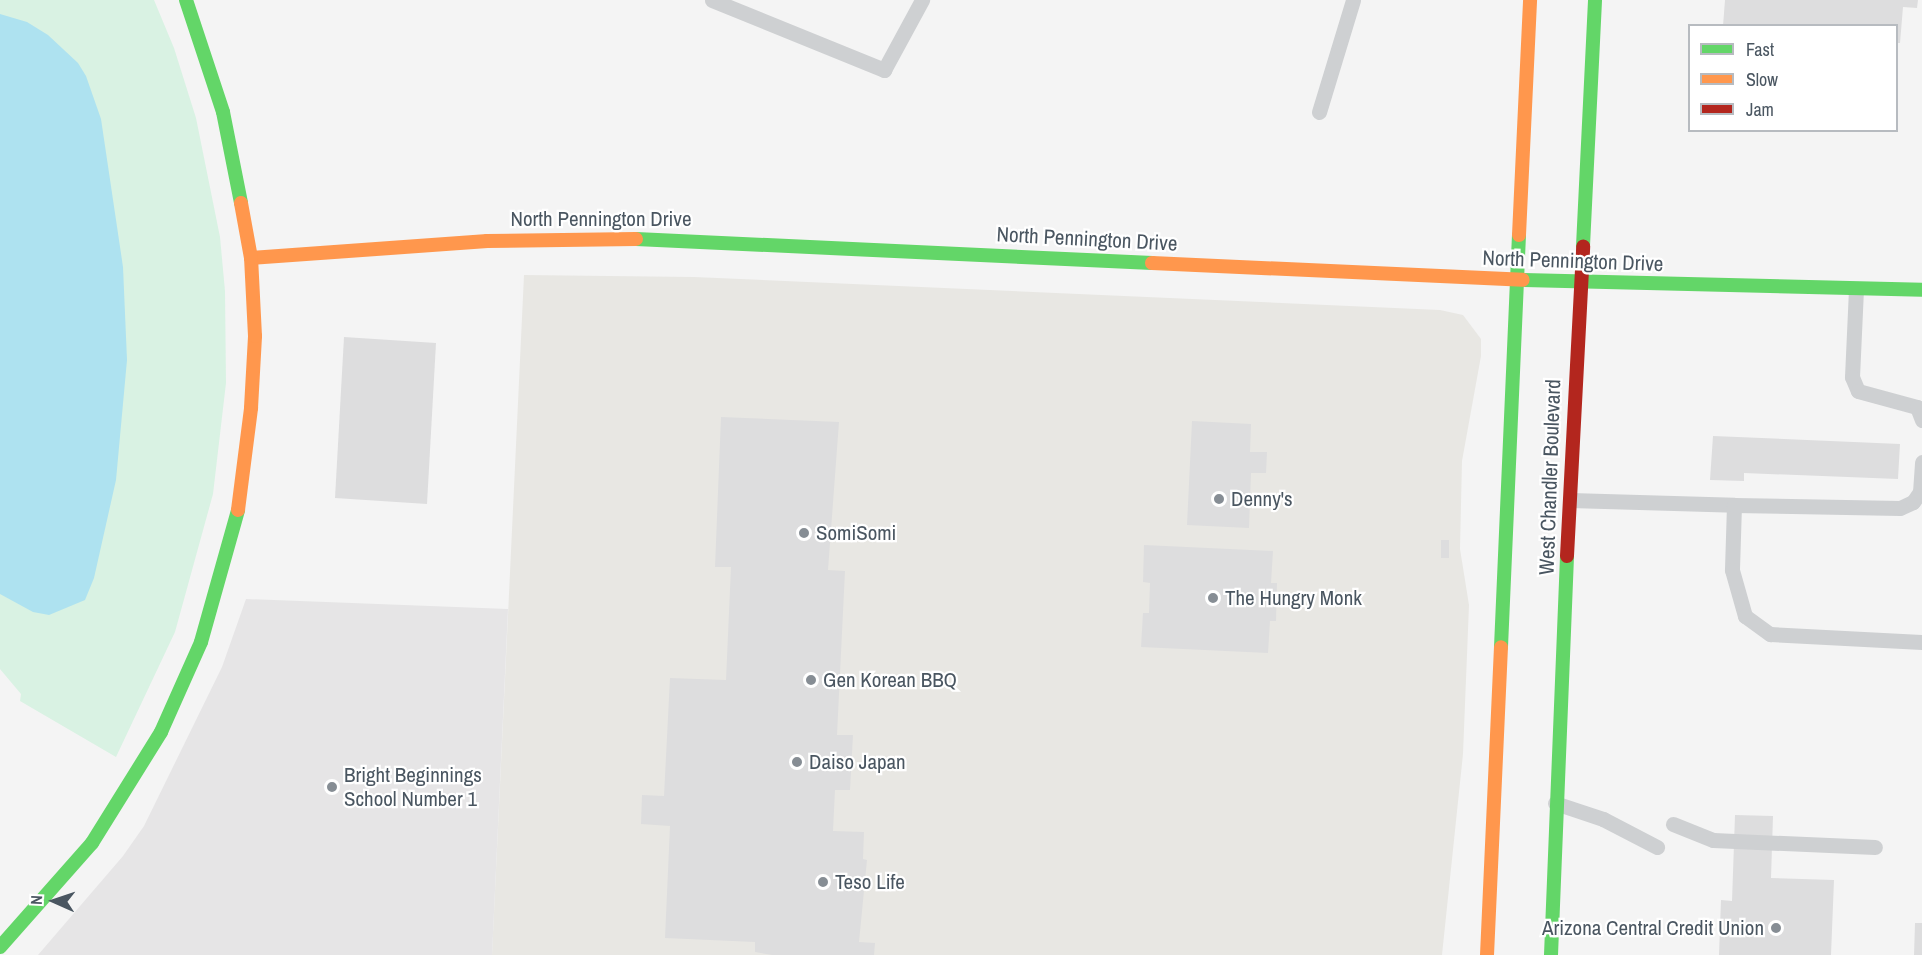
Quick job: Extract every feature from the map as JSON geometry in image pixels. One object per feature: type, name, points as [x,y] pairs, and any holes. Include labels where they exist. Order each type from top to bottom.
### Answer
[{"type":"street","points":[[0,947],[92,843],[161,732],[201,642],[228,554],[247,457],[255,336],[251,258],[223,112],[186,0]]},
{"type":"street","name":"West Chandler Boulevard","points":[[1487,955],[1530,0]]},
{"type":"street","name":"West Chandler Boulevard","points":[[1551,955],[1555,803],[1595,0]]},
{"type":"street","name":"North Pennington Drive","points":[[251,258],[487,241],[612,238],[1516,280],[1922,290]]},
{"type":"lane","points":[[712,0],[884,70],[922,0]]},
{"type":"lane","points":[[1319,112],[1353,0]]},
{"type":"lane","points":[[1856,289],[1852,377],[1858,391],[1917,407],[1922,420]]},
{"type":"lane","points":[[1570,500],[1900,508],[1913,502],[1920,492],[1922,462]]},
{"type":"lane","points":[[1734,505],[1732,570],[1745,616],[1770,634],[1922,642]]},
{"type":"lane","points":[[1555,803],[1603,819],[1657,847]]},
{"type":"lane","points":[[1673,824],[1713,840],[1875,848]]},
{"type":"shaded area","points":[[524,275],[694,277],[1440,310],[1463,315],[1481,339],[1481,356],[1462,461],[1460,549],[1469,605],[1463,754],[1442,955],[492,955]]},
{"type":"shaded area","name":"Bright Beginnings School Number 1","points":[[246,599],[508,609],[492,955],[38,955],[123,856],[144,826],[222,667]]},
{"type":"green space","points":[[0,0],[154,0],[174,48],[196,118],[220,237],[225,291],[226,383],[213,494],[175,632],[116,757],[20,701],[21,694],[0,669]]},
{"type":"water","points":[[0,14],[27,22],[48,35],[78,63],[86,76],[101,119],[123,267],[127,360],[116,480],[94,578],[85,600],[49,615],[33,612],[0,594]]},
{"type":"building","points":[[1725,0],[1918,0],[1917,8],[1903,7],[1900,43],[1898,43],[1898,24],[1723,24]]},
{"type":"building","points":[[344,337],[436,343],[427,504],[335,498]]},
{"type":"building","points":[[721,417],[839,422],[828,570],[845,571],[837,735],[853,735],[850,790],[835,790],[833,831],[864,832],[863,859],[867,860],[859,942],[875,943],[874,955],[772,955],[755,952],[755,942],[665,938],[670,826],[641,824],[642,795],[664,796],[670,678],[726,680],[731,567],[715,567]]},
{"type":"building","name":"Denny's","points":[[1192,421],[1251,424],[1250,452],[1267,452],[1266,473],[1251,473],[1249,528],[1187,525]]},
{"type":"building","points":[[1713,436],[1900,444],[1898,479],[1744,473],[1744,481],[1710,480]]},
{"type":"building","points":[[1441,540],[1449,540],[1449,558],[1441,558]]},
{"type":"building","name":"The Hungry Monk","points":[[1144,545],[1273,551],[1271,583],[1277,583],[1276,621],[1270,621],[1268,653],[1141,647],[1143,613],[1149,613],[1150,583],[1143,582]]},
{"type":"building","name":"Arizona Central Credit Union","points":[[1735,815],[1773,816],[1771,878],[1834,880],[1831,955],[1719,955],[1721,900],[1732,901]]},
{"type":"building","points":[[1915,923],[1922,923],[1922,955],[1914,955]]},
{"type":"traffic: fast","points":[[186,0],[223,112],[241,203]]},
{"type":"traffic: fast","points":[[1583,246],[1595,0]]},
{"type":"traffic: fast","points":[[1501,647],[1519,235]]},
{"type":"traffic: fast","points":[[636,239],[1152,263]]},
{"type":"traffic: fast","points":[[1523,280],[1922,290]]},
{"type":"traffic: fast","points":[[0,947],[92,843],[161,732],[201,642],[238,510]]},
{"type":"traffic: fast","points":[[1551,955],[1567,556]]},
{"type":"traffic: slow","points":[[1519,235],[1530,0]]},
{"type":"traffic: slow","points":[[238,510],[251,408],[255,336],[251,258],[241,203]]},
{"type":"traffic: slow","points":[[251,258],[487,241],[636,239]]},
{"type":"traffic: slow","points":[[1152,263],[1523,280]]},
{"type":"traffic: slow","points":[[1487,955],[1501,647]]},
{"type":"traffic: jam","points":[[1567,556],[1583,246]]},
{"type":"place","name":"Denny's","points":[[1219,499]]},
{"type":"place","name":"SomiSomi","points":[[804,533]]},
{"type":"place","name":"The Hungry Monk","points":[[1213,598]]},
{"type":"place","name":"Gen Korean BBQ","points":[[811,680]]},
{"type":"place","name":"Daiso Japan","points":[[797,762]]},
{"type":"place","name":"Bright Beginnings School Number 1","points":[[332,787]]},
{"type":"place","name":"Teso Life","points":[[823,882]]},
{"type":"place","name":"Arizona Central Credit Union","points":[[1776,928]]}]
